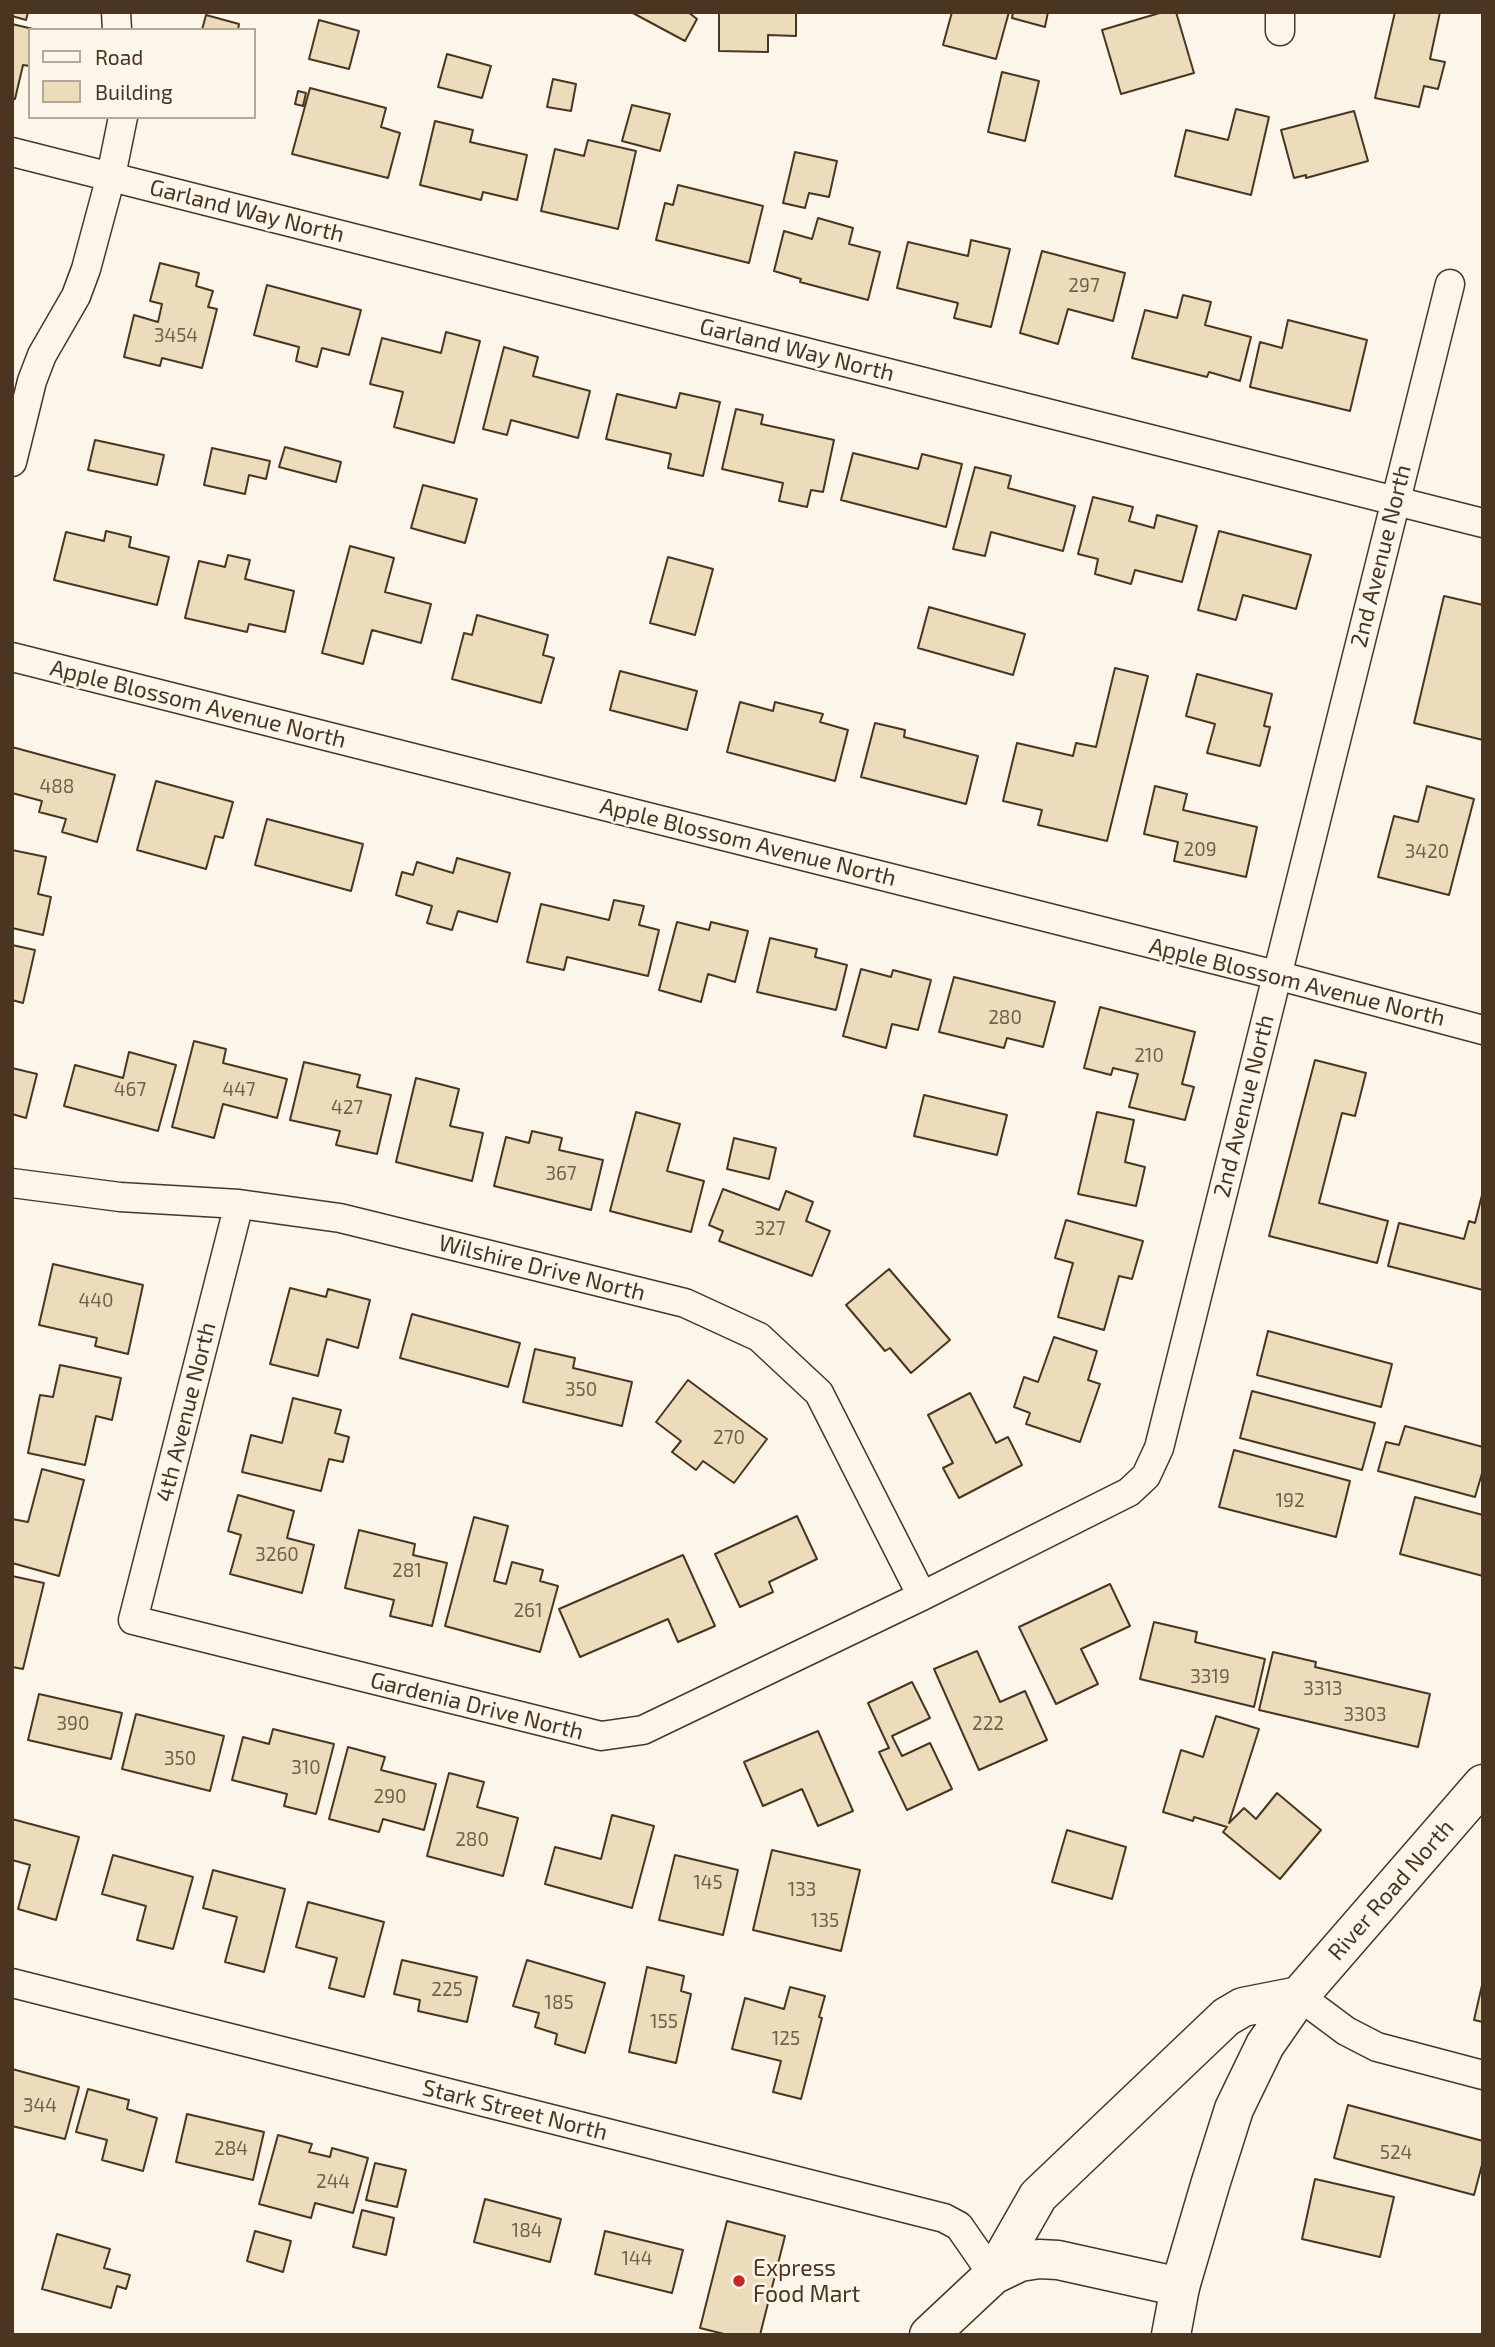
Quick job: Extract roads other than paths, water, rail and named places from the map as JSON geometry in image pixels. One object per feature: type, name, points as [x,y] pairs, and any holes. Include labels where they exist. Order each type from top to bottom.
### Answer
[{"type":"main road","name":"River Road North","points":[[1171,2335],[1180,2287],[1209,2185],[1234,2109],[1265,2045],[1298,1996],[1483,1784]]},
{"type":"main road","points":[[929,2335],[993,2275],[1038,2196],[1226,2017],[1243,2007],[1298,1996]]},
{"type":"main road","points":[[993,2275],[1020,2262],[1058,2260],[1180,2287]]},
{"type":"street","points":[[12,463],[32,381],[42,355],[76,296],[86,269],[111,176],[123,119]]},
{"type":"street","name":"Garland Way North","points":[[12,152],[1483,523]]},
{"type":"street","name":"2nd Avenue North","points":[[922,1596],[1129,1492],[1146,1476],[1159,1448],[1450,284]]},
{"type":"street","name":"Apple Blossom Avenue North","points":[[12,657],[1276,975],[1483,1030]]},
{"type":"street","name":"Wilshire Drive North","points":[[12,1183],[120,1197],[239,1204],[340,1218],[685,1303],[759,1336],[819,1393],[922,1596]]},
{"type":"street","name":"4th Avenue North","points":[[133,1620],[239,1204]]},
{"type":"street","name":"Gardenia Drive North","points":[[133,1620],[601,1736],[643,1730],[922,1596]]},
{"type":"street","name":"Stark Street North","points":[[12,1983],[944,2218],[959,2226],[993,2275]]},
{"type":"street","points":[[1298,1996],[1346,2031],[1377,2046],[1483,2074]]},
{"type":"place","name":"Express Food Mart","points":[[739,2281]]}]
